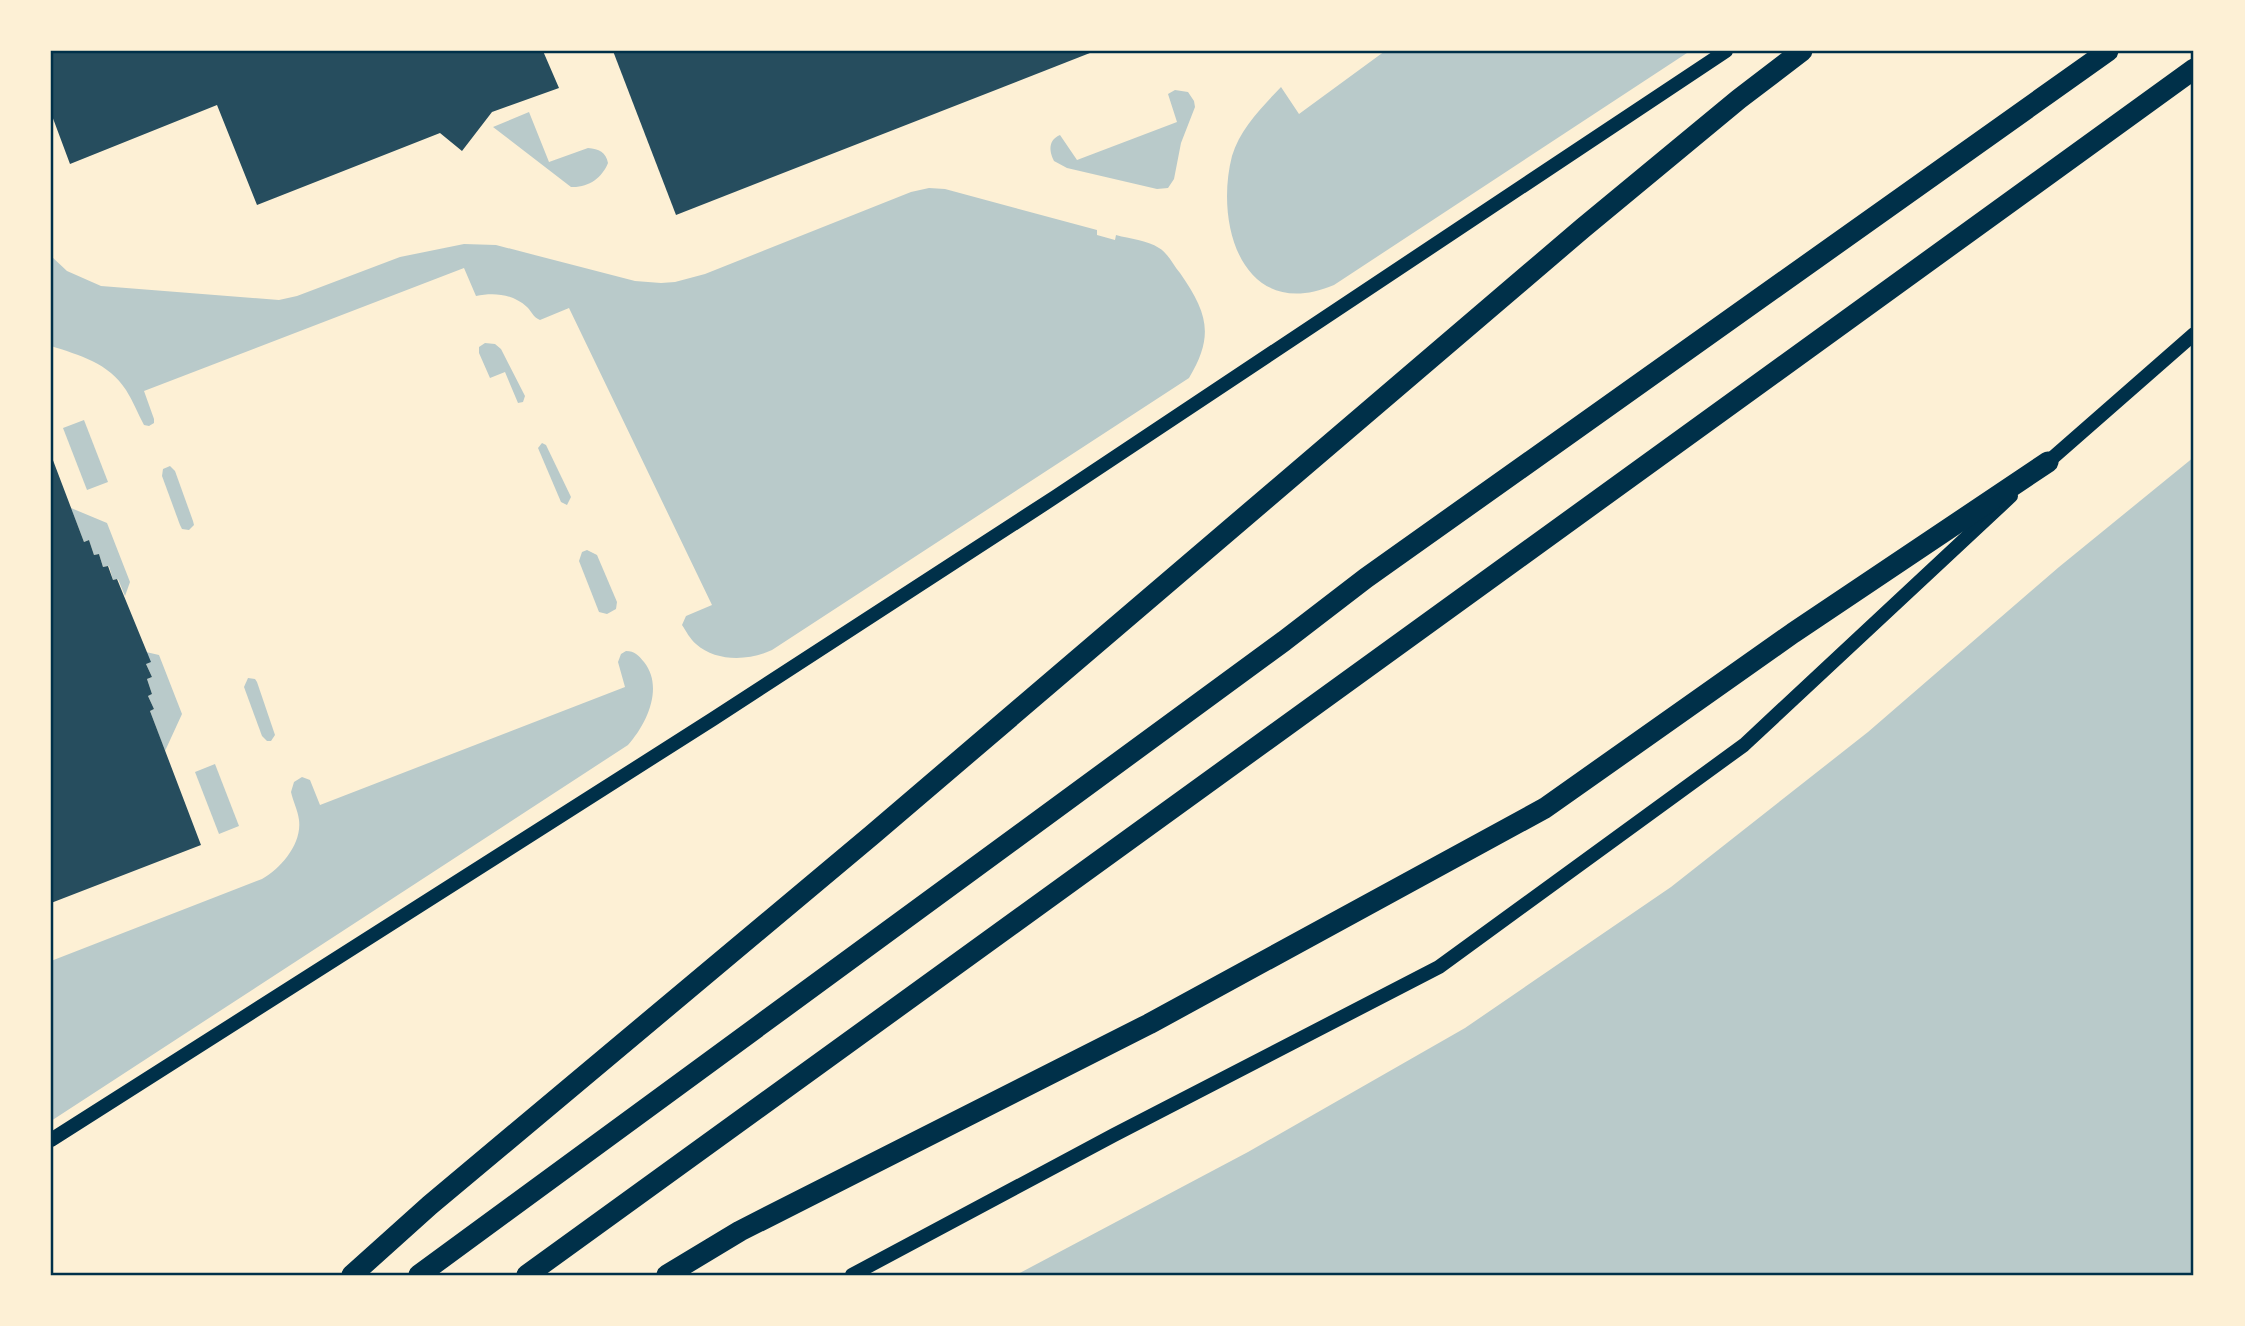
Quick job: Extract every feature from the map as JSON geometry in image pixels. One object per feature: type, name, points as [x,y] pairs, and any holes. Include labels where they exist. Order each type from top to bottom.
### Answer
[{"type":"highway","points":[[352,1275],[430,1205],[872,835],[1573,237],[1739,99],[1802,51]]},
{"type":"highway","points":[[419,1275],[1284,641],[1366,578],[2108,51]]},
{"type":"highway","points":[[527,1275],[2194,69]]},
{"type":"highway","points":[[667,1275],[740,1231],[1149,1024],[1545,808],[1793,633],[2048,462]]},
{"type":"main road","points":[[51,1140],[713,719],[1021,519],[1726,51]]},
{"type":"main road","points":[[852,1275],[1114,1135],[1440,967],[1744,745],[2048,462],[2194,334]]},
{"type":"shaded area","points":[[1385,51],[1690,51],[1334,285],[1303,293],[1278,291],[1257,279],[1242,261],[1233,238],[1228,211],[1228,183],[1232,156],[1240,137],[1252,119],[1281,87],[1299,114]]},
{"type":"shaded area","points":[[1175,90],[1188,92],[1195,107],[1181,143],[1174,179],[1168,188],[1157,189],[1067,168],[1054,161],[1051,146],[1053,140],[1060,135],[1077,160],[1177,122],[1168,94]]},
{"type":"shaded area","points":[[529,112],[549,162],[588,148],[595,149],[607,159],[608,163],[602,173],[589,184],[571,187],[493,127]]},
{"type":"shaded area","points":[[929,188],[945,189],[1097,230],[1097,235],[1115,240],[1116,235],[1144,241],[1159,248],[1180,273],[1202,312],[1205,336],[1197,363],[1189,378],[772,650],[743,658],[723,657],[704,650],[694,642],[682,625],[686,616],[712,605],[569,308],[540,320],[522,303],[509,297],[496,294],[476,296],[464,268],[144,391],[154,419],[154,423],[149,426],[144,425],[126,390],[111,373],[93,361],[51,346],[51,256],[67,271],[101,286],[279,300],[297,296],[400,257],[464,244],[496,245],[635,281],[675,282],[705,274],[911,192]]},
{"type":"shaded area","points":[[485,343],[495,344],[501,349],[525,396],[523,402],[518,403],[505,372],[490,378],[479,353],[479,347]]},
{"type":"shaded area","points":[[84,420],[108,482],[87,490],[63,428]]},
{"type":"shaded area","points":[[542,443],[546,445],[571,497],[567,505],[561,502],[538,448]]},
{"type":"shaded area","points":[[2194,457],[2194,1275],[1016,1275],[1248,1152],[1465,1028],[1671,887],[1868,732],[2059,567]]},
{"type":"shaded area","points":[[170,466],[175,471],[193,521],[194,525],[189,530],[182,529],[180,525],[162,476],[163,469]]},
{"type":"shaded area","points":[[71,508],[107,523],[130,582],[125,596],[118,579],[113,580],[109,566],[103,567],[99,554],[94,555],[89,540],[84,542]]},
{"type":"shaded area","points":[[587,550],[597,555],[617,602],[616,609],[607,614],[599,612],[579,561],[582,552]]},
{"type":"shaded area","points":[[626,651],[636,654],[644,662],[653,683],[647,716],[628,745],[51,1121],[51,961],[269,874],[283,862],[297,838],[299,820],[291,792],[294,782],[302,777],[310,780],[320,805],[625,687],[618,662],[621,654]]},
{"type":"shaded area","points":[[146,652],[159,655],[182,714],[165,751],[150,711],[154,709],[148,696],[152,694],[147,679],[152,677],[146,664]]},
{"type":"shaded area","points":[[248,678],[257,682],[275,735],[271,741],[262,736],[244,687]]},
{"type":"shaded area","points":[[215,764],[239,826],[219,834],[195,772]]},
{"type":"building","points":[[51,51],[543,51],[559,88],[492,112],[462,151],[440,133],[257,205],[217,105],[70,164],[51,113]]},
{"type":"building","points":[[613,51],[1095,51],[676,215]]},
{"type":"building","points":[[51,455],[84,542],[89,540],[94,555],[99,554],[103,567],[108,566],[113,580],[117,579],[151,662],[146,664],[152,677],[147,679],[152,694],[148,696],[154,709],[150,711],[201,845],[51,903]]}]
